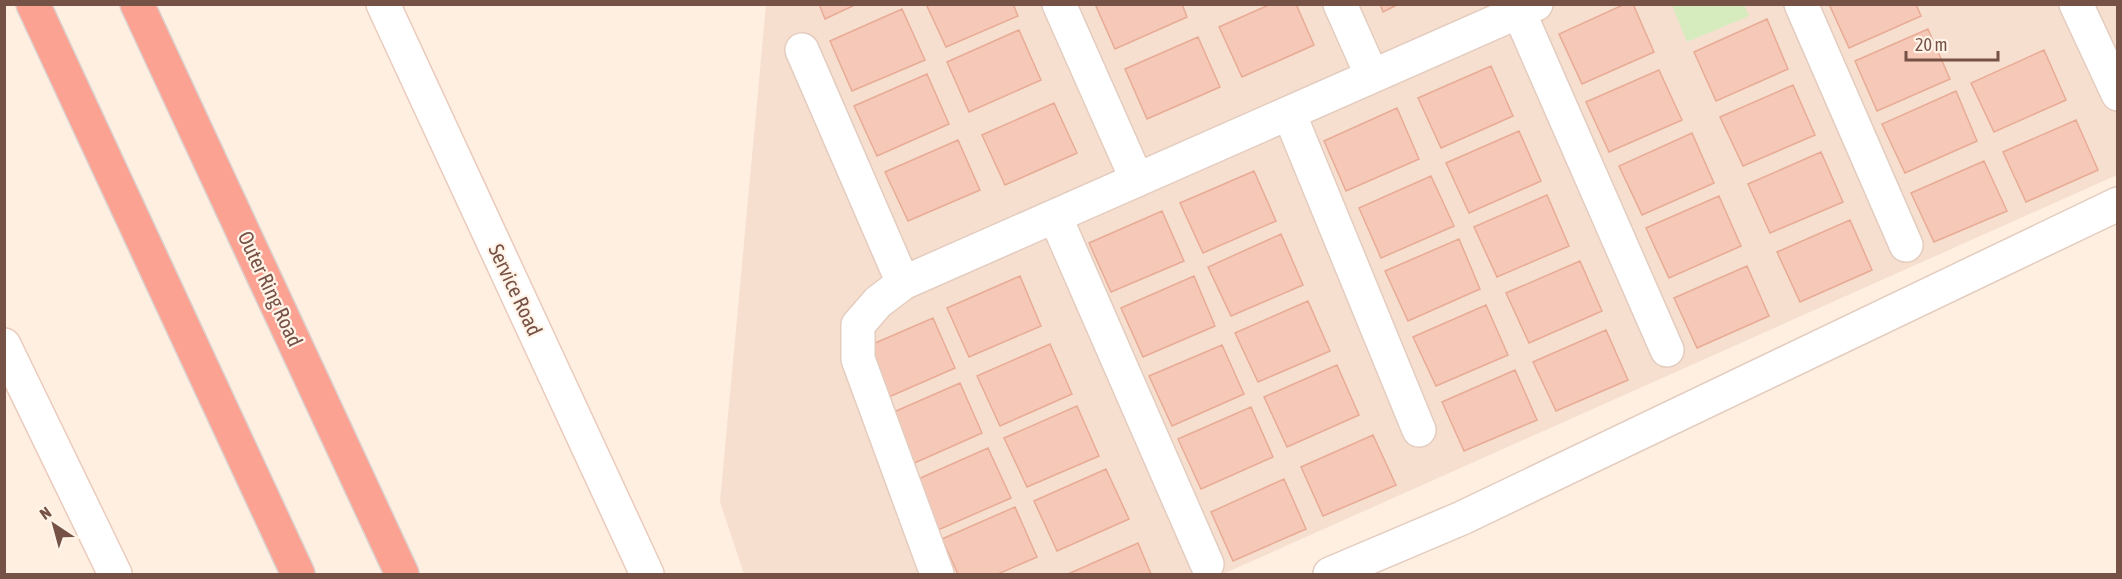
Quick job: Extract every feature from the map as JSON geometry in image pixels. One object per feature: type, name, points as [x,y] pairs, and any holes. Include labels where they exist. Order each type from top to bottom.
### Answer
[{"type":"highway","points":[[33,4],[298,574]]},
{"type":"highway","name":"Outer Ring Road","points":[[137,4],[402,574]]},
{"type":"street","name":"Service Road","points":[[383,4],[647,574]]},
{"type":"street","points":[[1059,4],[1137,180]]},
{"type":"street","points":[[1340,4],[1372,76]]},
{"type":"street","points":[[1801,4],[1906,245]]},
{"type":"street","points":[[2078,4],[2118,48]]},
{"type":"street","points":[[2078,4],[2118,94]]},
{"type":"street","points":[[937,574],[858,359],[858,325],[878,302],[903,283],[1528,8],[1667,350]]},
{"type":"street","points":[[801,50],[903,283]]},
{"type":"street","points":[[1289,114],[1419,430]]},
{"type":"street","points":[[1330,574],[1462,518],[2118,204]]},
{"type":"street","points":[[1055,216],[1207,564]]},
{"type":"street","points":[[1372,574],[1483,527],[2118,224]]},
{"type":"street","points":[[4,345],[115,574]]},
{"type":"shaded area","points":[[766,5],[2117,5],[2117,175],[1223,574],[744,574],[720,502]]},
{"type":"green space","points":[[1672,5],[1744,5],[1749,16],[1687,42]]},
{"type":"building","points":[[819,4],[857,4],[825,19]]},
{"type":"building","points":[[926,4],[1013,4],[1018,16],[946,47]]},
{"type":"building","points":[[1095,4],[1182,4],[1187,17],[1115,49]]},
{"type":"building","points":[[1271,4],[1296,4],[1314,45],[1242,77],[1219,27]]},
{"type":"building","points":[[1380,4],[1399,4],[1383,12]]},
{"type":"building","points":[[1625,4],[1633,4],[1654,52],[1582,84],[1559,34]]},
{"type":"building","points":[[1829,4],[1916,4],[1921,16],[1849,48]]},
{"type":"building","points":[[902,9],[925,60],[852,91],[830,41]]},
{"type":"building","points":[[1767,19],[1788,69],[1716,101],[1694,52]]},
{"type":"building","points":[[1928,29],[1950,79],[1877,111],[1855,61]]},
{"type":"building","points":[[1019,30],[1041,80],[969,112],[947,62]]},
{"type":"building","points":[[1198,37],[1220,87],[1147,119],[1125,69]]},
{"type":"building","points":[[2044,50],[2066,100],[1994,132],[1971,83]]},
{"type":"building","points":[[1491,66],[1513,116],[1441,148],[1418,98]]},
{"type":"building","points":[[1659,70],[1682,120],[1609,152],[1586,102]]},
{"type":"building","points":[[927,74],[949,124],[877,156],[854,106]]},
{"type":"building","points":[[1793,85],[1815,135],[1743,166],[1720,117]]},
{"type":"building","points":[[1956,91],[1977,141],[1905,173],[1882,124]]},
{"type":"building","points":[[1054,103],[1077,153],[1005,185],[982,135]]},
{"type":"building","points":[[1397,108],[1419,159],[1346,191],[1324,141]]},
{"type":"building","points":[[2076,120],[2098,170],[2026,202],[2003,152]]},
{"type":"building","points":[[1519,131],[1541,181],[1469,213],[1446,163]]},
{"type":"building","points":[[1692,133],[1714,183],[1642,215],[1619,166]]},
{"type":"building","points":[[958,140],[980,190],[908,221],[885,172]]},
{"type":"building","points":[[1821,152],[1843,202],[1770,233],[1748,184]]},
{"type":"building","points":[[1984,161],[2007,211],[1934,242],[1911,193]]},
{"type":"building","points":[[1254,171],[1276,221],[1203,253],[1180,203]]},
{"type":"building","points":[[1431,176],[1454,226],[1381,258],[1359,208]]},
{"type":"building","points":[[1547,195],[1569,246],[1497,277],[1474,227]]},
{"type":"building","points":[[1719,196],[1741,246],[1669,278],[1646,228]]},
{"type":"building","points":[[1162,211],[1184,261],[1111,292],[1089,243]]},
{"type":"building","points":[[1850,220],[1872,270],[1800,302],[1777,252]]},
{"type":"building","points":[[1281,234],[1303,285],[1231,316],[1208,267]]},
{"type":"building","points":[[1459,239],[1480,289],[1408,321],[1385,271]]},
{"type":"building","points":[[1580,261],[1602,311],[1529,343],[1506,293]]},
{"type":"building","points":[[1747,266],[1769,316],[1697,348],[1674,298]]},
{"type":"building","points":[[1020,276],[1041,326],[969,357],[947,308]]},
{"type":"building","points":[[1194,276],[1215,326],[1143,357],[1121,308]]},
{"type":"building","points":[[1308,301],[1330,351],[1258,382],[1235,333]]},
{"type":"building","points":[[1486,305],[1508,355],[1436,386],[1413,337]]},
{"type":"building","points":[[933,318],[955,368],[882,400],[859,350]]},
{"type":"building","points":[[1606,330],[1628,380],[1556,411],[1533,362]]},
{"type":"building","points":[[1050,344],[1072,394],[1000,426],[977,376]]},
{"type":"building","points":[[1222,345],[1244,394],[1172,426],[1149,376]]},
{"type":"building","points":[[1337,365],[1359,415],[1287,447],[1264,397]]},
{"type":"building","points":[[1515,370],[1537,420],[1464,451],[1442,402]]},
{"type":"building","points":[[960,383],[982,433],[910,465],[887,415]]},
{"type":"building","points":[[1077,406],[1099,456],[1027,487],[1004,438]]},
{"type":"building","points":[[1251,407],[1273,457],[1201,489],[1178,439]]},
{"type":"building","points":[[1373,435],[1396,485],[1323,516],[1301,467]]},
{"type":"building","points":[[988,448],[1011,498],[938,530],[916,480]]},
{"type":"building","points":[[1106,469],[1129,519],[1057,551],[1034,501]]},
{"type":"building","points":[[1284,479],[1306,529],[1233,561],[1211,512]]},
{"type":"building","points":[[1015,507],[1037,557],[998,574],[958,574],[942,539]]},
{"type":"building","points":[[1138,543],[1151,574],[1068,574]]}]
